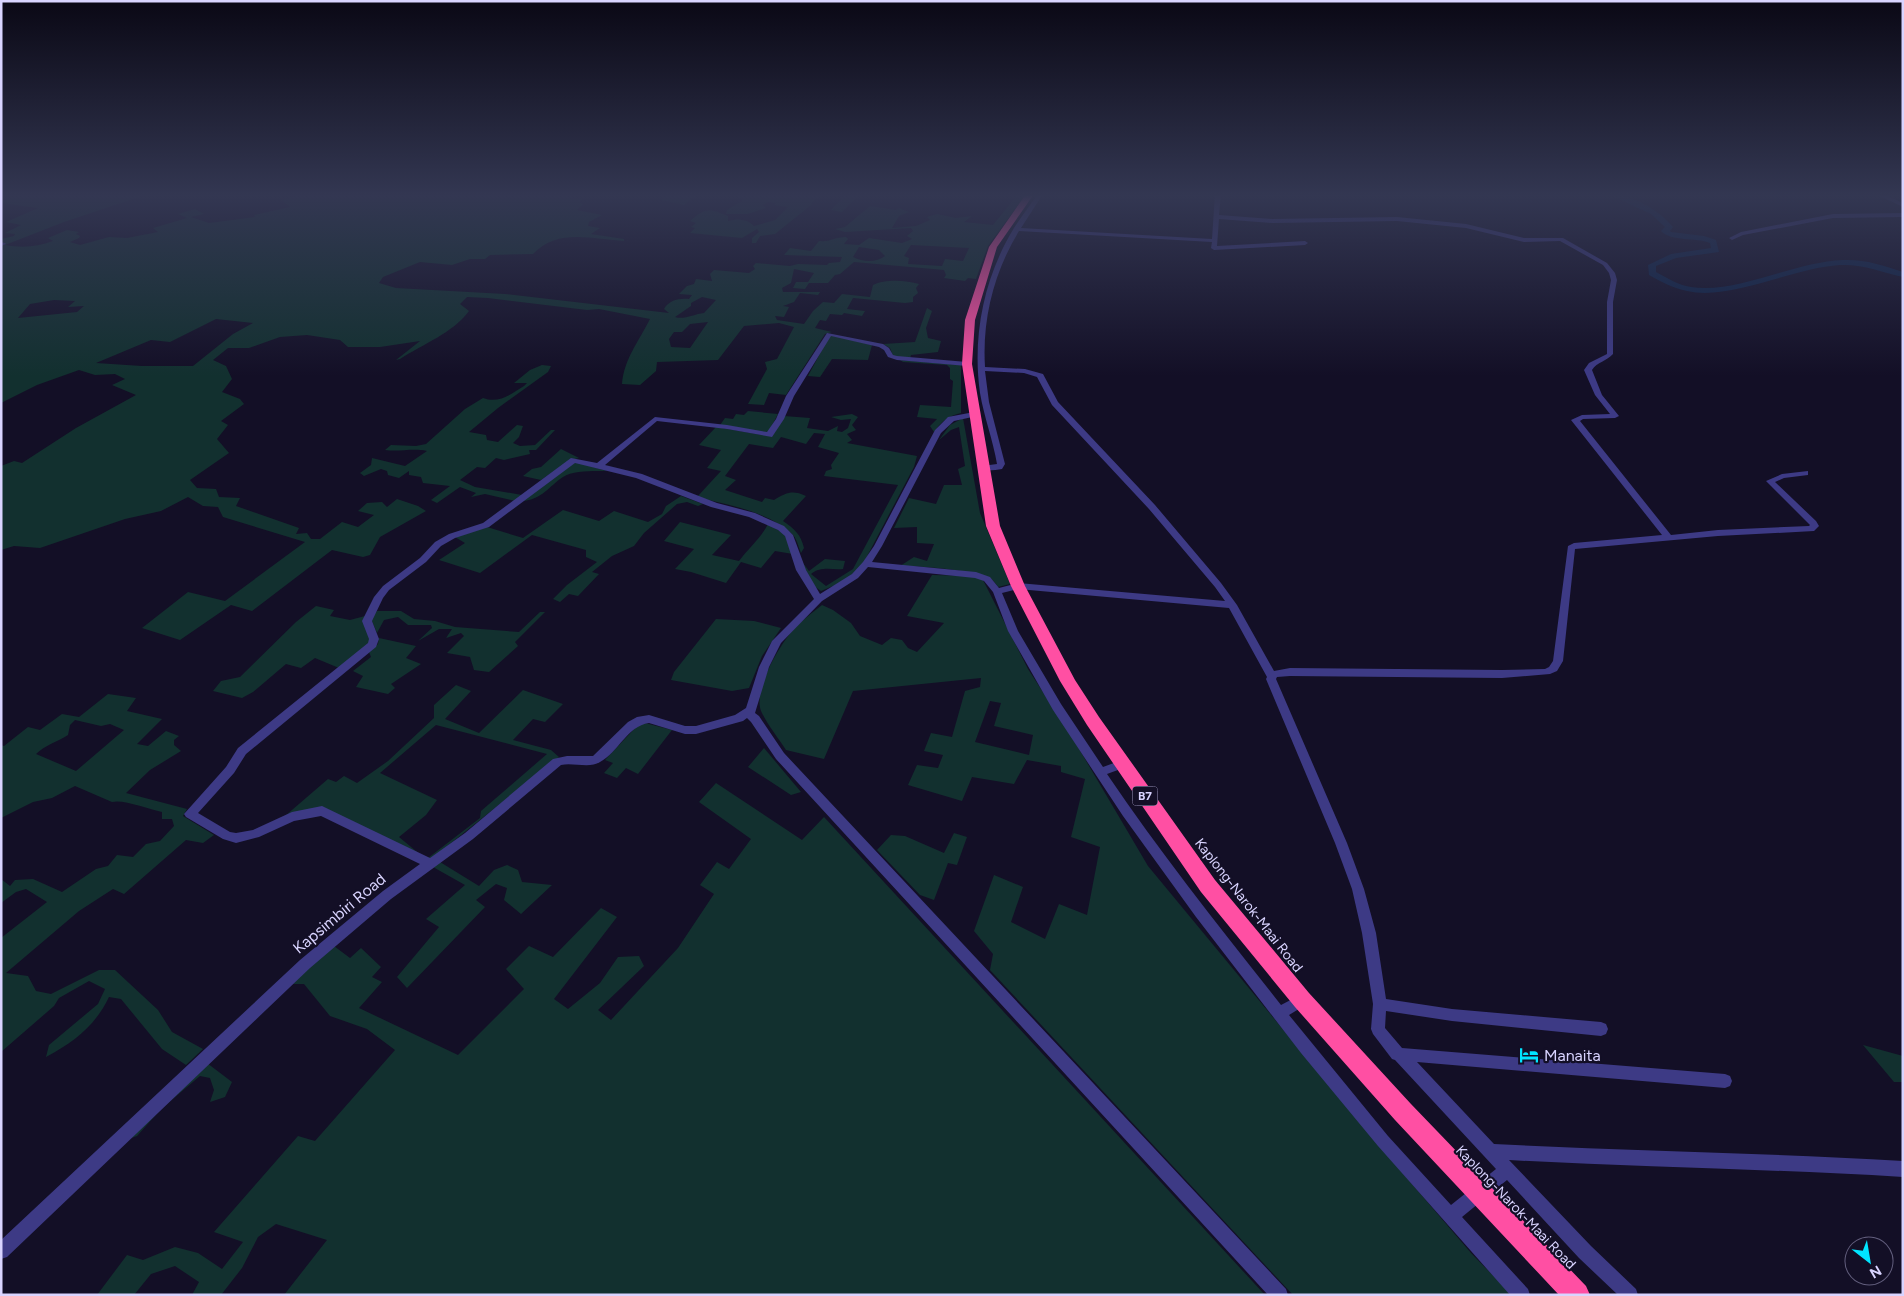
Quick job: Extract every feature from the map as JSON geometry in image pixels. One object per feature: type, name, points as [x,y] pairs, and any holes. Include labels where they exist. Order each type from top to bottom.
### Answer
[{"type":"highway","name":"Kaplong-Narok-Maai Road","points":[[992,254],[990,272],[978,316],[974,367],[974,414],[982,468],[993,526],[1018,586],[1068,681],[1122,764],[1208,886],[1302,1000],[1478,1193],[1576,1295]]},
{"type":"street","points":[[990,272],[1000,254]]},
{"type":"street","points":[[1588,254],[1605,264],[1614,280],[1610,302],[1610,354],[1590,366],[1588,370],[1598,395],[1615,416],[1576,420],[1668,537]]},
{"type":"street","points":[[600,466],[655,419],[727,427],[770,435],[780,419],[790,396],[829,334],[881,345],[888,349],[890,356],[897,358],[1025,371],[1040,376],[1055,403],[1152,507],[1232,605],[1272,677],[1274,687],[1341,843],[1358,890],[1369,933],[1380,1004],[1378,1029],[1397,1054],[1585,1252],[1630,1295]]},
{"type":"street","points":[[974,367],[984,392],[1001,464],[999,467],[982,468]]},
{"type":"street","points":[[974,414],[951,419],[938,432],[878,546],[866,564],[855,576],[819,599],[777,641],[764,667],[755,702],[748,713],[755,719],[780,756],[1280,1295]]},
{"type":"street","points":[[431,864],[322,811],[292,816],[255,834],[236,838],[227,836],[190,814],[230,770],[242,751],[372,644],[374,639],[367,621],[379,597],[423,560],[438,544],[452,536],[486,525],[574,460],[639,476],[714,505],[752,515],[781,528],[789,535],[801,570],[819,599]]},
{"type":"street","points":[[1272,677],[1283,672],[1502,674],[1546,672],[1552,669],[1558,661],[1571,548],[1584,543],[1718,532],[1811,530],[1814,526],[1813,523],[1770,481],[1774,478],[1804,473]]},
{"type":"street","points":[[866,564],[976,575],[987,579],[997,591],[1009,622],[1036,672],[1160,859],[1383,1142],[1522,1295]]},
{"type":"street","points":[[997,591],[1018,586],[1232,605]]},
{"type":"street","name":"Kapsimbiri Road","points":[[1,1251],[305,964],[388,894],[469,836],[556,762],[567,759],[590,761],[597,759],[636,722],[649,719],[685,730],[696,730],[721,724],[748,713]]},
{"type":"street","points":[[1101,772],[1122,764]]},
{"type":"street","points":[[1280,1013],[1302,1000]]},
{"type":"street","points":[[1380,1004],[1452,1015],[1601,1029]]},
{"type":"street","points":[[1397,1054],[1725,1081]]},
{"type":"street","points":[[1492,1152],[1645,1159],[1789,1162],[1903,1169]]},
{"type":"street","points":[[1450,1216],[1507,1170]]},
{"type":"green space","points":[[1,254],[512,254],[490,255],[485,259],[470,259],[452,265],[420,262],[383,277],[379,283],[396,288],[505,294],[669,313],[664,309],[671,302],[678,299],[689,299],[692,295],[679,294],[687,286],[694,284],[696,279],[712,281],[710,274],[714,270],[749,273],[755,269],[753,266],[756,263],[790,266],[798,264],[827,265],[840,262],[842,257],[784,254],[855,254],[853,257],[869,261],[878,260],[885,256],[883,254],[905,254],[904,256],[909,258],[908,264],[942,266],[945,259],[963,261],[966,254],[985,254],[976,279],[968,278],[965,281],[944,278],[946,275],[944,270],[854,262],[840,274],[835,275],[828,283],[809,283],[805,289],[793,288],[796,282],[808,282],[814,273],[794,269],[791,283],[782,288],[783,292],[820,292],[818,295],[800,293],[794,302],[783,306],[789,307],[784,317],[775,316],[777,320],[804,324],[813,311],[823,302],[834,303],[842,294],[870,297],[873,285],[883,282],[902,281],[919,284],[916,288],[918,293],[913,297],[913,302],[905,303],[853,298],[847,309],[865,311],[862,316],[844,313],[842,315],[830,314],[826,321],[820,320],[815,328],[832,332],[825,334],[786,395],[769,393],[764,405],[748,404],[767,369],[765,362],[777,359],[794,327],[779,323],[744,326],[718,360],[657,362],[656,371],[640,385],[622,384],[623,375],[629,358],[650,319],[599,309],[587,310],[488,298],[467,297],[460,304],[469,311],[455,326],[396,360],[420,341],[380,347],[348,347],[340,340],[307,335],[280,337],[249,348],[228,348],[213,360],[226,366],[232,379],[222,392],[240,399],[244,404],[221,421],[228,425],[217,439],[229,453],[190,480],[197,488],[216,489],[219,497],[240,498],[236,506],[299,528],[296,534],[307,533],[311,539],[320,539],[342,522],[358,527],[374,515],[358,511],[367,503],[382,502],[387,507],[397,499],[418,506],[426,511],[380,537],[370,555],[363,557],[332,550],[252,611],[231,605],[180,640],[142,628],[188,592],[225,601],[305,542],[223,517],[218,507],[203,506],[188,497],[161,511],[125,519],[40,548],[14,546],[1,550],[1,466],[14,461],[22,463],[76,428],[136,395],[112,385],[125,379],[115,374],[95,375],[79,370],[37,385],[1,403]],"holes":[[[702,297],[716,300],[704,313],[675,317],[691,306],[691,303]],[[54,300],[75,301],[68,307],[84,306],[77,312],[18,318],[30,304]],[[216,319],[253,323],[233,334],[193,366],[142,366],[96,363],[151,340],[170,342]],[[708,322],[690,348],[671,347],[669,339],[674,332],[682,332],[690,324]]]},
{"type":"green space","points":[[927,308],[932,311],[926,328],[928,338],[941,341],[938,352],[911,355],[910,359],[893,356],[890,348],[883,344],[915,342]]},
{"type":"green space","points":[[830,335],[872,345],[868,360],[832,359],[820,377],[808,376]]},
{"type":"green space","points":[[900,360],[961,365],[961,413],[946,420],[934,432],[930,426],[937,419],[917,417],[920,405],[951,407],[953,381],[950,379],[950,368],[947,365],[903,362]]},
{"type":"green space","points":[[542,365],[551,366],[548,372],[498,408],[469,432],[486,435],[487,440],[498,442],[517,425],[523,426],[519,437],[513,443],[520,446],[535,445],[551,430],[555,430],[536,450],[529,450],[530,454],[504,460],[496,458],[485,468],[477,467],[460,480],[475,487],[522,495],[515,501],[485,494],[471,497],[476,493],[460,487],[437,503],[431,500],[450,486],[423,483],[421,477],[409,475],[409,471],[399,478],[388,475],[387,471],[381,469],[364,476],[360,473],[371,465],[372,458],[405,466],[427,451],[385,450],[391,445],[416,446],[426,444],[465,409],[483,398],[489,400],[500,399],[524,386],[527,383],[514,383],[530,370]]},
{"type":"green space","points":[[748,411],[778,414],[768,433],[720,425],[725,418],[733,419],[736,414],[744,415]]},
{"type":"green space","points":[[852,414],[858,417],[852,425],[856,430],[847,434],[852,440],[847,443],[917,456],[914,467],[863,564],[845,581],[821,591],[814,586],[800,559],[809,571],[825,559],[845,561],[843,569],[822,569],[811,574],[826,586],[853,569],[898,485],[824,476],[826,471],[832,469],[831,465],[839,453],[818,447],[825,434],[814,433],[806,444],[781,437],[773,448],[749,444],[725,476],[736,480],[725,490],[762,502],[765,498],[774,500],[790,493],[806,496],[783,521],[794,530],[803,543],[804,548],[801,553],[793,535],[770,519],[746,510],[697,497],[721,471],[707,468],[721,450],[699,445],[716,427],[769,436],[784,416],[810,418],[807,428],[828,431],[838,426],[837,431],[842,432],[848,428],[851,419],[841,420],[831,417]]},
{"type":"green space","points":[[963,418],[980,513],[1010,584],[998,587],[990,578],[984,575],[961,571],[900,566],[914,557],[927,561],[934,544],[917,543],[917,527],[894,528],[909,498],[936,504],[944,485],[962,485],[958,469],[965,466],[959,427],[951,430],[939,440],[950,425]]},
{"type":"green space","points":[[561,449],[579,458],[570,460],[541,480],[523,476],[532,469],[541,467]]},
{"type":"green space","points":[[575,462],[607,471],[572,473],[535,498],[522,501]]},
{"type":"green space","points":[[681,496],[703,504],[698,506],[687,502],[677,504],[644,533],[634,546],[612,556],[592,572],[599,574],[578,596],[569,594],[560,602],[553,599],[567,585],[597,562],[586,557],[586,550],[532,535],[480,573],[439,560],[465,543],[455,537],[487,527],[523,538],[563,510],[599,521],[614,511],[648,522],[662,514],[666,506]]},
{"type":"green space","points":[[680,522],[731,535],[712,555],[739,561],[768,524],[786,535],[793,554],[775,551],[761,568],[741,562],[726,583],[675,569],[694,549],[664,541]]},
{"type":"green space","points":[[932,575],[975,576],[983,580],[1028,669],[1072,737],[1148,866],[1376,1142],[1471,1253],[1512,1295],[1293,1295],[990,970],[993,954],[974,931],[994,875],[1023,887],[1011,922],[1045,939],[1059,904],[1087,915],[1100,847],[1071,837],[1085,779],[1061,772],[1061,766],[1027,760],[1014,784],[972,777],[962,801],[908,785],[917,765],[938,768],[943,755],[924,751],[931,733],[952,737],[965,691],[980,687],[981,678],[853,691],[824,759],[786,750],[763,716],[760,702],[764,680],[769,669],[781,646],[793,630],[822,605],[833,610],[851,623],[860,636],[882,645],[891,638],[902,640],[908,648],[917,652],[944,623],[907,616]],"holes":[[[990,701],[1001,703],[994,726],[1033,735],[1029,755],[975,742]]]},
{"type":"green space","points":[[316,606],[334,610],[330,616],[350,620],[365,616],[370,636],[369,643],[339,668],[315,658],[301,668],[286,664],[253,692],[242,698],[213,691],[221,681],[240,677],[296,622]]},
{"type":"green space","points":[[377,611],[401,611],[414,619],[435,621],[455,627],[519,632],[540,612],[545,612],[515,642],[518,646],[489,672],[474,670],[470,657],[447,653],[464,636],[461,633],[446,638],[452,629],[439,629],[418,641],[432,628],[431,625],[408,625],[398,617],[384,620],[377,633],[371,619]]},
{"type":"green space","points":[[716,619],[754,621],[781,628],[762,656],[749,688],[732,691],[671,680],[674,672]]},
{"type":"green space","points":[[379,638],[416,646],[406,658],[421,664],[391,684],[395,688],[388,694],[356,687],[363,676],[353,671],[371,657],[369,652],[378,644]]},
{"type":"green space","points":[[456,685],[471,691],[445,719],[479,733],[523,690],[563,704],[545,722],[533,719],[513,740],[551,750],[559,757],[431,859],[428,858],[480,818],[481,811],[547,754],[436,725],[380,773],[437,800],[426,815],[399,837],[422,856],[325,809],[285,816],[328,779],[336,782],[344,776],[357,783],[388,761],[434,718],[434,705]]},
{"type":"green space","points":[[108,694],[136,698],[127,711],[162,719],[137,744],[148,746],[166,731],[179,736],[174,740],[174,745],[181,751],[150,770],[126,793],[187,809],[183,816],[214,835],[203,843],[186,840],[124,894],[113,889],[79,911],[6,973],[28,976],[36,991],[51,994],[99,970],[115,970],[158,1010],[172,1032],[203,1049],[186,1065],[162,1049],[121,999],[109,997],[97,1016],[83,1032],[46,1057],[49,1045],[98,1004],[105,989],[89,981],[59,998],[54,1006],[1,1052],[1,938],[47,902],[26,889],[16,892],[1,903],[1,879],[10,886],[15,880],[33,879],[62,892],[96,869],[108,866],[117,855],[133,857],[146,844],[160,841],[174,826],[172,819],[162,819],[162,812],[129,803],[112,802],[75,786],[52,798],[33,802],[1,818],[1,745],[4,746],[28,727],[40,730],[62,714],[79,717]],"holes":[[[75,720],[101,726],[110,724],[124,730],[76,771],[36,754],[68,735],[70,725]]]},
{"type":"green space","points":[[645,723],[672,730],[638,774],[626,768],[617,778],[604,773],[613,763],[605,760],[638,725]]},
{"type":"green space","points":[[764,748],[801,792],[791,795],[748,767]]},
{"type":"green space","points":[[716,783],[802,840],[824,817],[1265,1295],[284,1295],[327,1240],[276,1224],[258,1237],[242,1268],[221,1295],[192,1295],[199,1282],[175,1266],[151,1274],[134,1295],[97,1295],[127,1255],[143,1260],[175,1247],[198,1253],[222,1269],[243,1242],[214,1232],[298,1136],[315,1141],[395,1050],[367,1029],[330,1016],[304,984],[293,984],[312,963],[334,946],[350,958],[361,948],[381,967],[372,977],[382,982],[359,1008],[458,1055],[524,989],[506,969],[529,946],[553,957],[601,908],[617,917],[554,999],[568,1009],[600,983],[618,957],[639,956],[644,966],[598,1010],[611,1020],[678,948],[714,894],[700,885],[717,862],[729,869],[751,839],[699,802]]},
{"type":"green space","points":[[954,833],[967,837],[957,865],[948,863],[934,900],[920,895],[877,850],[891,835],[905,836],[944,853]]},
{"type":"green space","points":[[440,862],[479,886],[494,870],[507,865],[518,870],[522,882],[552,885],[521,914],[504,900],[507,888],[496,884],[476,900],[485,907],[407,988],[397,977],[439,927],[426,919],[465,885],[433,867]]},
{"type":"green space","points":[[1863,1045],[1903,1056],[1903,1082],[1894,1082]]},
{"type":"green space","points":[[207,1063],[232,1082],[225,1097],[210,1102],[214,1090],[210,1078],[200,1076],[162,1108],[137,1136],[123,1141]]},
{"type":"waterway","points":[[1685,254],[1674,256],[1652,265],[1652,273],[1671,284],[1707,291],[1742,285],[1798,269],[1841,263],[1871,265],[1903,275]]},
{"type":"place","name":"Manaita","points":[[1529,1055]]}]
